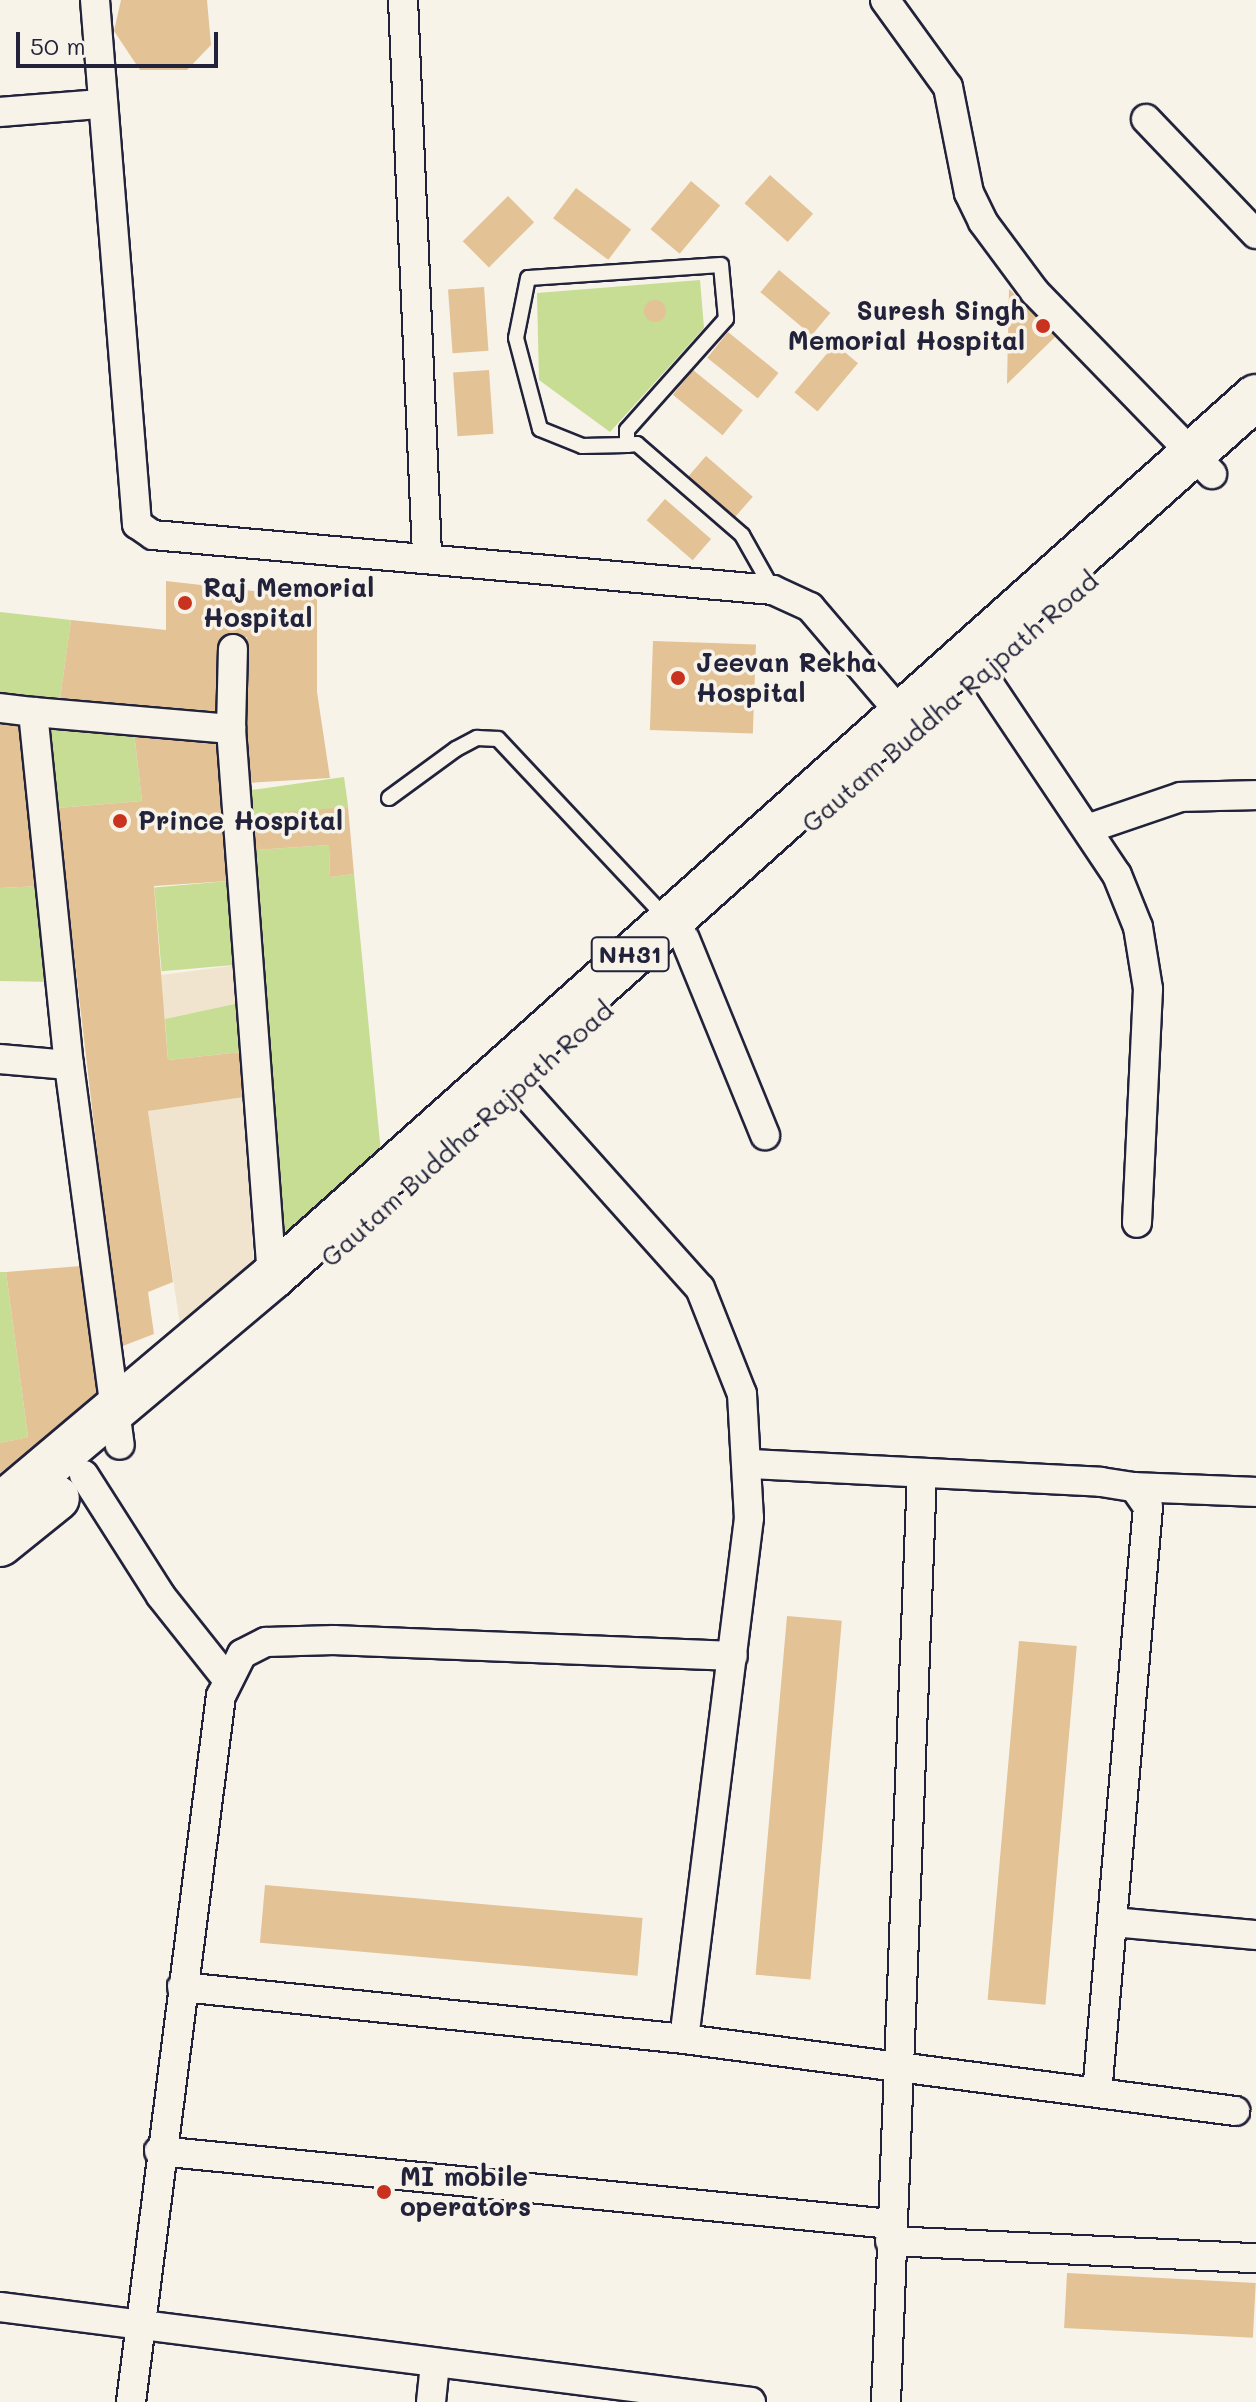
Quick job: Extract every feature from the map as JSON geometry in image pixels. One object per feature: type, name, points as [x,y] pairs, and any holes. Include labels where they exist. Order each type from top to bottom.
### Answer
[{"type":"highway","name":"NH31","points":[[908,722],[1203,464],[1256,397]]},
{"type":"highway","name":"Gautam Buddha Rajpath Road","points":[[0,1544],[84,1475],[118,1428],[908,722],[981,672],[1203,464],[1256,435]]},
{"type":"highway","name":"NH31","points":[[0,1506],[118,1428],[272,1277],[511,1077]]},
{"type":"street","points":[[95,0],[100,104],[137,524],[153,535],[427,555],[773,590],[810,607],[908,722]]},
{"type":"street","points":[[403,0],[427,555]]},
{"type":"street","points":[[885,0],[948,87],[969,193],[983,222],[1035,292],[1203,464]]},
{"type":"street","points":[[0,112],[100,104]]},
{"type":"street","points":[[1146,119],[1256,234]]},
{"type":"street","points":[[233,649],[231,729],[272,1277]]},
{"type":"street","points":[[981,672],[1087,829],[1138,927],[1148,989],[1137,1223]]},
{"type":"street","points":[[0,708],[231,729]]},
{"type":"street","points":[[33,712],[69,1065],[118,1428]]},
{"type":"street","points":[[1087,829],[1181,797],[1256,795]]},
{"type":"street","points":[[677,930],[765,1135]]},
{"type":"street","points":[[0,1059],[69,1065]]},
{"type":"street","points":[[511,1077],[700,1288],[742,1394],[751,1464],[733,1656],[684,2039]]},
{"type":"street","points":[[751,1464],[1256,1492]]},
{"type":"street","points":[[886,2402],[895,2066],[922,1473]]},
{"type":"street","points":[[84,1475],[161,1596],[227,1679]]},
{"type":"street","points":[[1097,2093],[1150,1532],[1148,1507],[1134,1487]]},
{"type":"street","points":[[131,2402],[159,2151],[227,1679],[242,1654],[266,1642],[733,1656]]},
{"type":"street","points":[[1113,1922],[1256,1935]]},
{"type":"street","points":[[182,1987],[684,2039],[1235,2111]]},
{"type":"street","points":[[159,2151],[890,2233],[1256,2258]]},
{"type":"street","points":[[0,2307],[139,2328],[751,2402]]},
{"type":"street","points":[[431,2402],[435,2364]]},
{"type":"lane","points":[[627,445],[627,430],[726,319],[721,265],[528,278],[516,338],[540,429],[582,446],[627,445],[637,444],[742,535],[773,590]]},
{"type":"lane","points":[[389,798],[456,749],[477,738],[498,739],[677,930]]},
{"type":"shaded area","points":[[237,965],[239,1003],[165,1019],[161,975]]},
{"type":"shaded area","points":[[244,1097],[254,1271],[181,1332],[148,1111]]},
{"type":"green space","points":[[700,280],[704,328],[610,432],[539,380],[537,293]]},
{"type":"green space","points":[[0,612],[71,620],[60,699],[0,694]]},
{"type":"green space","points":[[48,728],[134,732],[142,801],[57,808]]},
{"type":"green space","points":[[344,777],[348,807],[252,820],[248,790]]},
{"type":"green space","points":[[329,845],[330,877],[354,874],[381,1153],[285,1234],[255,850]]},
{"type":"green space","points":[[229,881],[236,965],[162,971],[154,888]]},
{"type":"green space","points":[[41,886],[52,982],[0,981],[0,888]]},
{"type":"green space","points":[[239,1003],[241,1052],[168,1060],[165,1019]]},
{"type":"green space","points":[[0,1272],[6,1272],[28,1437],[0,1443]]},
{"type":"building","points":[[121,0],[207,0],[211,45],[187,70],[140,70],[114,31]]},
{"type":"building","points":[[770,175],[813,214],[788,242],[745,203]]},
{"type":"building","points":[[691,181],[720,205],[680,254],[651,229]]},
{"type":"building","points":[[576,188],[631,230],[608,260],[553,218]]},
{"type":"building","points":[[508,196],[534,222],[489,267],[463,241]]},
{"type":"building","points":[[779,270],[830,313],[812,335],[760,292]]},
{"type":"building","points":[[484,287],[488,351],[453,353],[448,290]]},
{"type":"building","points":[[1009,289],[1056,336],[1007,384]]},
{"type":"building","points":[[655,300],[663,303],[666,311],[663,319],[655,322],[647,319],[644,311],[647,303]]},
{"type":"building","points":[[728,332],[779,373],[758,399],[707,358]]},
{"type":"building","points":[[835,344],[858,363],[817,412],[795,392]]},
{"type":"building","points":[[489,370],[493,434],[458,436],[453,373]]},
{"type":"building","points":[[693,370],[743,410],[723,435],[673,395]]},
{"type":"building","points":[[706,456],[753,497],[734,519],[687,478]]},
{"type":"building","points":[[665,499],[711,539],[693,560],[647,520]]},
{"type":"building","points":[[166,581],[317,598],[317,692],[330,778],[247,783],[247,637],[223,639],[219,714],[60,699],[71,620],[166,630]]},
{"type":"building","points":[[653,641],[756,645],[753,734],[650,730]]},
{"type":"building","points":[[0,722],[20,723],[41,886],[0,888]]},
{"type":"building","points":[[134,732],[220,737],[229,881],[154,886],[168,1060],[241,1052],[244,1097],[148,1111],[173,1282],[148,1292],[154,1334],[120,1347],[57,808],[142,801]]},
{"type":"building","points":[[348,807],[354,874],[330,877],[329,845],[255,850],[251,815]]},
{"type":"building","points":[[81,1266],[99,1395],[0,1473],[0,1443],[28,1437],[6,1272]]},
{"type":"building","points":[[787,1616],[842,1621],[810,1979],[756,1975]]},
{"type":"building","points":[[1019,1641],[1077,1646],[1045,2005],[988,2000]]},
{"type":"building","points":[[265,1885],[643,1918],[638,1976],[260,1943]]},
{"type":"building","points":[[1067,2273],[1256,2283],[1253,2338],[1064,2328]]},
{"type":"place","name":"Suresh Singh Memorial Hospital","points":[[1043,326]]},
{"type":"place","name":"Raj Memorial Hospital","points":[[185,603]]},
{"type":"place","name":"Jeevan Rekha Hospital","points":[[678,678]]},
{"type":"place","name":"Prince Hospital","points":[[120,821]]},
{"type":"place","name":"MI mobile operators","points":[[384,2192]]}]
